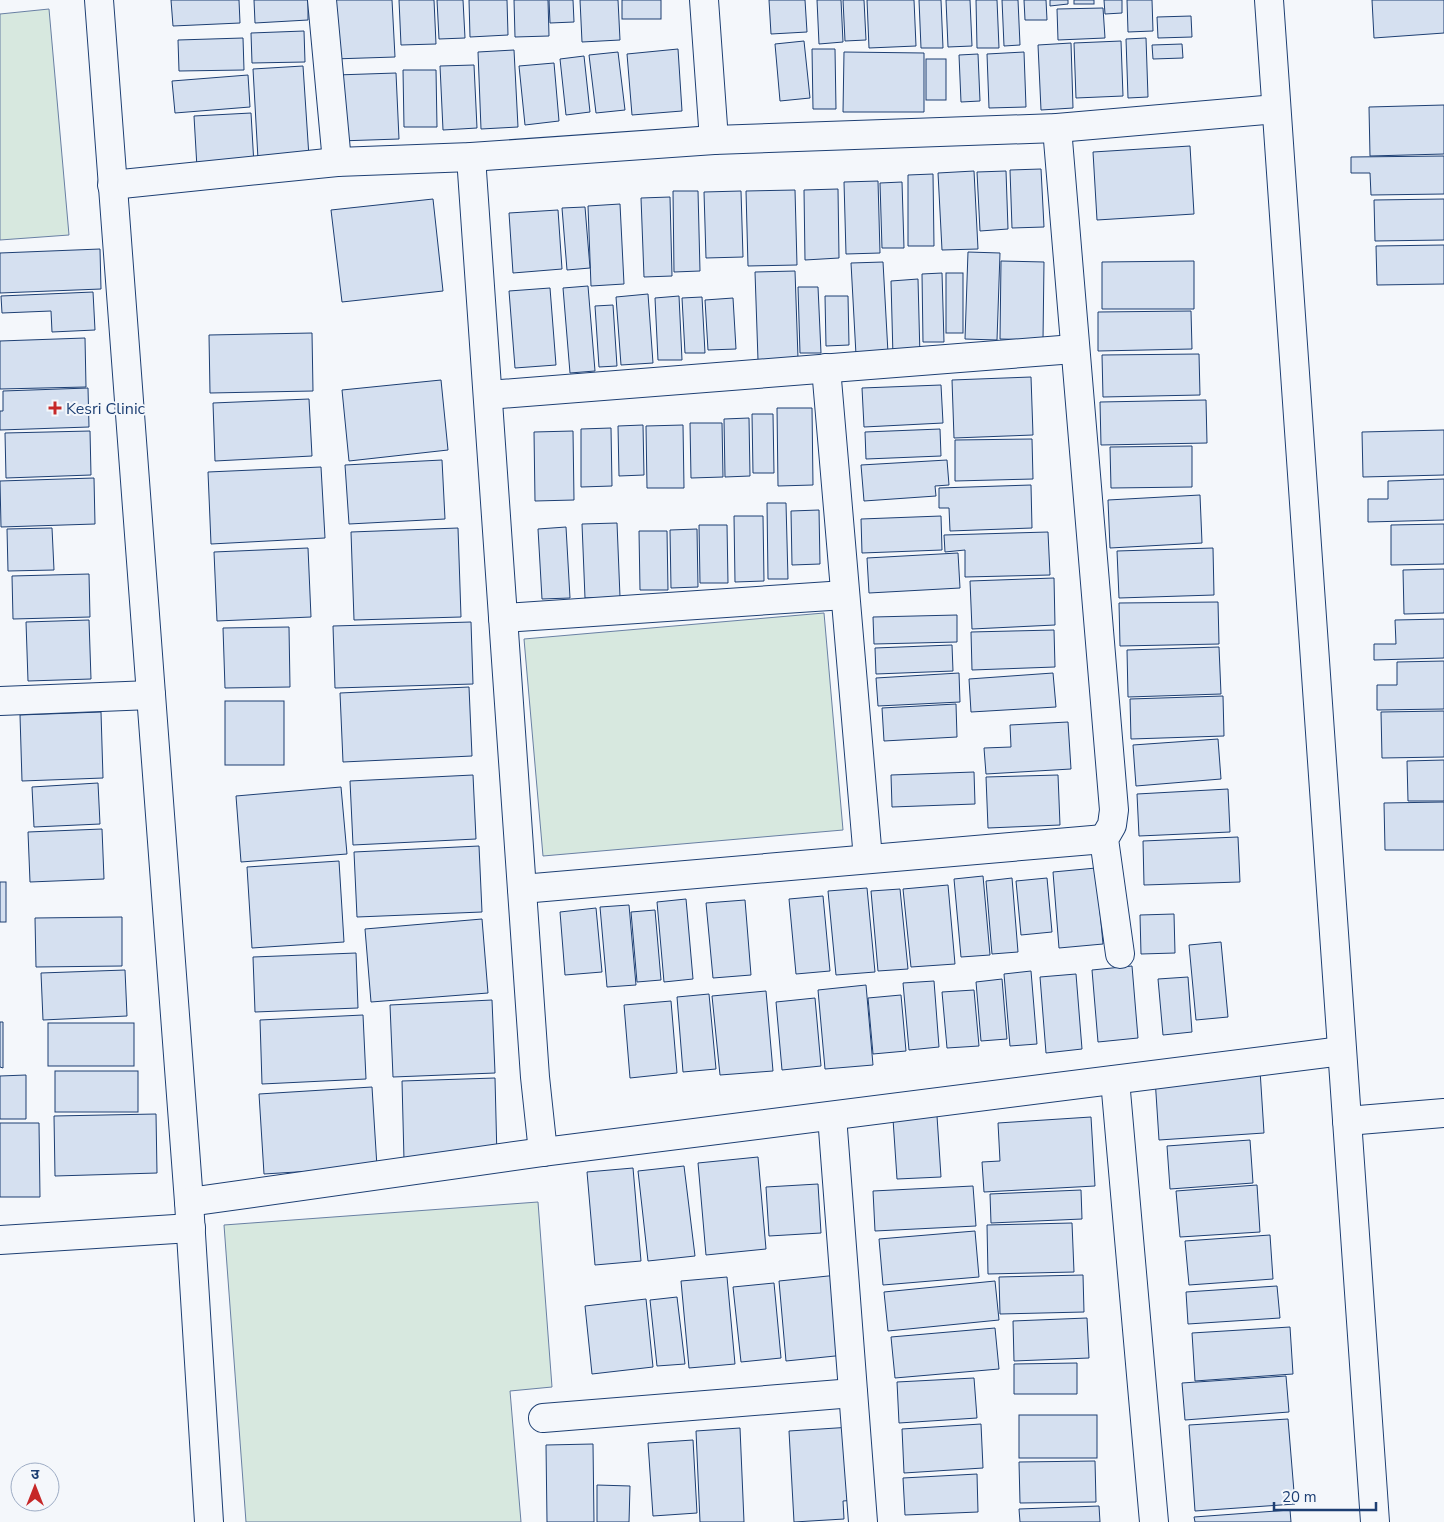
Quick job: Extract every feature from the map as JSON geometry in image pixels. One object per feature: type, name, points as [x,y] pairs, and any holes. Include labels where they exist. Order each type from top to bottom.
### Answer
[{"type":"street","points":[[99,0],[190,1215],[208,1522]]},
{"type":"street","points":[[322,0],[337,162]]},
{"type":"street","points":[[704,0],[714,140]]},
{"type":"street","points":[[1268,0],[1375,1522]]},
{"type":"street","points":[[112,185],[337,162],[471,157],[714,140],[1057,128],[1276,109]]},
{"type":"street","points":[[1057,128],[1114,810],[1112,826],[1104,839],[1120,954]]},
{"type":"street","points":[[471,157],[535,1077],[543,1152]]},
{"type":"street","points":[[488,395],[1074,349]]},
{"type":"street","points":[[826,368],[868,859]]},
{"type":"street","points":[[503,618],[845,595]]},
{"type":"street","points":[[0,701],[151,695]]},
{"type":"street","points":[[522,889],[1104,839]]},
{"type":"street","points":[[0,1240],[190,1215],[543,1152],[1342,1051]]},
{"type":"street","points":[[1115,1080],[1154,1522]]},
{"type":"street","points":[[1347,1121],[1444,1113]]},
{"type":"street","points":[[832,1116],[863,1522]]},
{"type":"street","points":[[543,1418],[853,1393]]},
{"type":"shaded area","points":[[49,9],[69,235],[0,240],[0,14]]},
{"type":"shaded area","points":[[824,613],[843,830],[543,856],[524,639]]},
{"type":"shaded area","points":[[538,1202],[552,1387],[510,1391],[521,1522],[246,1522],[224,1225]]},
{"type":"building","points":[[171,0],[239,0],[240,23],[173,26]]},
{"type":"building","points":[[254,0],[308,0],[308,20],[255,23]]},
{"type":"building","points":[[331,0],[392,0],[395,57],[333,59]]},
{"type":"building","points":[[399,0],[434,0],[436,44],[401,45]]},
{"type":"building","points":[[437,0],[463,0],[465,38],[439,39]]},
{"type":"building","points":[[469,0],[507,0],[508,35],[470,37]]},
{"type":"building","points":[[514,0],[548,0],[549,36],[515,37]]},
{"type":"building","points":[[549,0],[573,0],[574,22],[550,23]]},
{"type":"building","points":[[580,0],[618,0],[620,40],[582,42]]},
{"type":"building","points":[[622,0],[661,0],[661,19],[622,19]]},
{"type":"building","points":[[769,0],[805,0],[807,32],[771,34]]},
{"type":"building","points":[[817,0],[841,0],[843,42],[819,44]]},
{"type":"building","points":[[843,0],[864,0],[866,40],[845,41]]},
{"type":"building","points":[[867,0],[914,0],[916,46],[869,48]]},
{"type":"building","points":[[919,0],[941,0],[943,48],[921,48]]},
{"type":"building","points":[[946,0],[970,0],[972,46],[948,47]]},
{"type":"building","points":[[976,0],[997,0],[999,48],[977,48]]},
{"type":"building","points":[[1002,0],[1018,0],[1020,45],[1004,46]]},
{"type":"building","points":[[1024,0],[1046,0],[1047,20],[1025,20]]},
{"type":"building","points":[[1050,0],[1068,0],[1068,4],[1050,6]]},
{"type":"building","points":[[1074,0],[1094,0],[1094,4],[1074,4]]},
{"type":"building","points":[[1104,0],[1122,0],[1122,13],[1105,14]]},
{"type":"building","points":[[1127,0],[1152,0],[1153,31],[1128,32]]},
{"type":"building","points":[[1372,0],[1444,0],[1444,33],[1374,38]]},
{"type":"building","points":[[1103,8],[1105,38],[1058,40],[1057,9]]},
{"type":"building","points":[[1191,16],[1192,37],[1158,38],[1157,17]]},
{"type":"building","points":[[304,31],[305,62],[252,63],[251,33]]},
{"type":"building","points":[[243,38],[244,70],[179,71],[178,40]]},
{"type":"building","points":[[1146,38],[1148,97],[1128,98],[1126,39]]},
{"type":"building","points":[[804,41],[810,98],[780,101],[775,44]]},
{"type":"building","points":[[1121,41],[1123,96],[1076,98],[1074,43]]},
{"type":"building","points":[[1071,43],[1073,108],[1041,110],[1038,45]]},
{"type":"building","points":[[1182,44],[1183,58],[1153,59],[1152,45]]},
{"type":"building","points":[[678,49],[682,111],[632,115],[627,54]]},
{"type":"building","points":[[812,49],[835,49],[836,109],[813,109]]},
{"type":"building","points":[[514,50],[518,127],[481,129],[478,52]]},
{"type":"building","points":[[618,52],[625,110],[596,113],[589,55]]},
{"type":"building","points":[[844,52],[924,53],[924,112],[843,112]]},
{"type":"building","points":[[1024,52],[1026,107],[989,108],[987,54]]},
{"type":"building","points":[[978,54],[980,101],[961,102],[959,55]]},
{"type":"building","points":[[584,56],[590,112],[566,115],[560,59]]},
{"type":"building","points":[[926,59],[946,59],[946,100],[926,100]]},
{"type":"building","points":[[554,63],[559,121],[525,125],[519,66]]},
{"type":"building","points":[[474,65],[477,128],[443,130],[440,66]]},
{"type":"building","points":[[303,66],[309,157],[258,159],[253,69]]},
{"type":"building","points":[[403,70],[436,70],[437,127],[404,127]]},
{"type":"building","points":[[396,73],[399,139],[339,141],[336,75]]},
{"type":"building","points":[[248,75],[250,107],[175,113],[172,81]]},
{"type":"building","points":[[1444,105],[1444,154],[1370,156],[1369,107]]},
{"type":"building","points":[[251,113],[254,165],[197,168],[194,116]]},
{"type":"building","points":[[1190,146],[1194,214],[1097,220],[1093,152]]},
{"type":"building","points":[[1444,156],[1444,194],[1371,195],[1370,173],[1351,173],[1351,157]]},
{"type":"building","points":[[1041,169],[1044,227],[1012,228],[1010,170]]},
{"type":"building","points":[[974,171],[978,249],[942,250],[938,173]]},
{"type":"building","points":[[1006,171],[1008,229],[980,231],[977,172]]},
{"type":"building","points":[[933,174],[934,246],[908,246],[908,175]]},
{"type":"building","points":[[878,181],[880,253],[846,254],[844,182]]},
{"type":"building","points":[[902,182],[904,248],[882,248],[880,183]]},
{"type":"building","points":[[838,189],[839,258],[805,260],[804,190]]},
{"type":"building","points":[[795,190],[797,265],[748,266],[746,191]]},
{"type":"building","points":[[673,191],[698,191],[700,271],[674,272]]},
{"type":"building","points":[[741,191],[743,257],[706,258],[704,192]]},
{"type":"building","points":[[670,197],[672,276],[644,277],[641,198]]},
{"type":"building","points":[[433,199],[443,291],[342,302],[331,210]]},
{"type":"building","points":[[1444,199],[1444,240],[1375,241],[1374,200]]},
{"type":"building","points":[[620,204],[624,284],[591,286],[588,206]]},
{"type":"building","points":[[585,207],[590,268],[567,270],[562,208]]},
{"type":"building","points":[[558,210],[562,269],[513,273],[509,213]]},
{"type":"building","points":[[1444,245],[1444,284],[1377,285],[1376,246]]},
{"type":"building","points":[[100,249],[101,289],[0,293],[0,253]]},
{"type":"building","points":[[968,252],[1000,253],[997,340],[965,339]]},
{"type":"building","points":[[1001,261],[1044,262],[1043,340],[1000,339]]},
{"type":"building","points":[[1194,261],[1194,309],[1102,309],[1102,262]]},
{"type":"building","points":[[883,262],[888,353],[856,355],[851,263]]},
{"type":"building","points":[[795,271],[798,358],[758,360],[755,272]]},
{"type":"building","points":[[942,273],[944,342],[923,342],[922,274]]},
{"type":"building","points":[[946,273],[963,273],[963,333],[946,333]]},
{"type":"building","points":[[918,279],[920,357],[893,357],[891,281]]},
{"type":"building","points":[[588,286],[595,371],[570,373],[563,288]]},
{"type":"building","points":[[798,287],[818,287],[821,353],[800,353]]},
{"type":"building","points":[[550,288],[556,365],[515,368],[509,291]]},
{"type":"building","points":[[93,292],[95,330],[52,332],[51,311],[2,313],[1,296]]},
{"type":"building","points":[[648,294],[653,363],[621,365],[616,297]]},
{"type":"building","points":[[679,296],[682,360],[658,360],[655,298]]},
{"type":"building","points":[[825,296],[848,296],[849,345],[826,346]]},
{"type":"building","points":[[702,297],[705,353],[685,353],[682,298]]},
{"type":"building","points":[[733,298],[736,349],[708,350],[705,300]]},
{"type":"building","points":[[613,305],[617,366],[599,367],[595,306]]},
{"type":"building","points":[[1191,311],[1192,349],[1098,351],[1098,312]]},
{"type":"building","points":[[312,333],[313,391],[210,393],[209,335]]},
{"type":"building","points":[[85,338],[86,387],[0,389],[0,341]]},
{"type":"building","points":[[1199,354],[1200,395],[1103,397],[1102,355]]},
{"type":"building","points":[[1031,377],[1033,435],[954,438],[952,380]]},
{"type":"building","points":[[441,380],[448,450],[349,461],[342,390]]},
{"type":"building","points":[[941,385],[943,423],[864,427],[862,388]]},
{"type":"building","points":[[88,388],[89,427],[0,430],[0,411],[3,411],[3,391]]},
{"type":"building","points":[[309,399],[312,456],[215,461],[213,403]]},
{"type":"building","points":[[1206,400],[1207,443],[1101,445],[1100,402]]},
{"type":"building","points":[[777,408],[812,408],[813,485],[778,486]]},
{"type":"building","points":[[752,414],[773,414],[774,473],[753,473]]},
{"type":"building","points":[[749,418],[750,476],[725,477],[724,419]]},
{"type":"building","points":[[690,423],[722,423],[723,477],[691,478]]},
{"type":"building","points":[[643,425],[644,475],[619,476],[618,426]]},
{"type":"building","points":[[683,425],[684,488],[647,488],[646,426]]},
{"type":"building","points":[[611,428],[612,486],[581,487],[581,429]]},
{"type":"building","points":[[940,429],[941,456],[866,459],[865,432]]},
{"type":"building","points":[[1444,430],[1444,475],[1363,477],[1362,432]]},
{"type":"building","points":[[90,431],[91,475],[6,478],[5,433]]},
{"type":"building","points":[[573,431],[574,500],[535,501],[534,432]]},
{"type":"building","points":[[1032,439],[1033,479],[955,481],[955,440]]},
{"type":"building","points":[[1192,446],[1192,487],[1111,488],[1110,447]]},
{"type":"building","points":[[442,460],[445,519],[349,524],[345,465]]},
{"type":"building","points":[[947,460],[949,485],[935,486],[936,496],[864,501],[861,465]]},
{"type":"building","points":[[321,467],[325,538],[211,544],[208,472]]},
{"type":"building","points":[[94,478],[95,524],[1,527],[0,481]]},
{"type":"building","points":[[1444,479],[1444,520],[1368,522],[1368,499],[1388,499],[1388,481]]},
{"type":"building","points":[[1031,485],[1032,528],[950,531],[949,508],[939,508],[939,488]]},
{"type":"building","points":[[1200,495],[1202,543],[1110,548],[1108,500]]},
{"type":"building","points":[[767,503],[786,503],[788,579],[768,579]]},
{"type":"building","points":[[819,510],[820,564],[792,565],[791,511]]},
{"type":"building","points":[[734,516],[763,516],[764,581],[735,582]]},
{"type":"building","points":[[941,516],[942,550],[862,553],[861,519]]},
{"type":"building","points":[[617,523],[620,597],[585,598],[582,524]]},
{"type":"building","points":[[1444,524],[1444,564],[1391,565],[1391,525]]},
{"type":"building","points":[[699,525],[727,525],[728,583],[700,583]]},
{"type":"building","points":[[566,527],[570,598],[542,599],[538,529]]},
{"type":"building","points":[[52,528],[54,570],[8,571],[7,529]]},
{"type":"building","points":[[458,528],[461,617],[354,620],[351,532]]},
{"type":"building","points":[[697,529],[698,587],[671,588],[670,530]]},
{"type":"building","points":[[639,531],[667,531],[668,590],[640,590]]},
{"type":"building","points":[[1048,532],[1050,575],[965,577],[965,550],[945,552],[944,535]]},
{"type":"building","points":[[308,548],[311,617],[217,621],[214,552]]},
{"type":"building","points":[[1213,548],[1214,595],[1119,598],[1117,551]]},
{"type":"building","points":[[958,553],[960,588],[869,593],[867,558]]},
{"type":"building","points":[[1444,569],[1444,613],[1404,614],[1403,570]]},
{"type":"building","points":[[89,574],[90,617],[13,619],[12,576]]},
{"type":"building","points":[[1054,578],[1055,625],[972,629],[970,581]]},
{"type":"building","points":[[1218,602],[1219,644],[1120,646],[1119,603]]},
{"type":"building","points":[[957,615],[957,642],[874,644],[873,617]]},
{"type":"building","points":[[1444,619],[1444,658],[1374,660],[1374,644],[1396,644],[1395,620]]},
{"type":"building","points":[[89,620],[91,679],[28,681],[26,622]]},
{"type":"building","points":[[471,622],[473,684],[335,688],[333,626]]},
{"type":"building","points":[[289,627],[290,687],[225,688],[223,628]]},
{"type":"building","points":[[1054,630],[1055,667],[972,670],[971,632]]},
{"type":"building","points":[[952,645],[953,671],[876,674],[875,648]]},
{"type":"building","points":[[1219,647],[1221,694],[1128,697],[1127,650]]},
{"type":"building","points":[[1444,661],[1444,709],[1377,710],[1377,685],[1397,685],[1397,662]]},
{"type":"building","points":[[959,673],[960,702],[878,706],[876,678]]},
{"type":"building","points":[[1053,673],[1056,707],[971,712],[969,679]]},
{"type":"building","points":[[469,687],[472,756],[343,762],[340,693]]},
{"type":"building","points":[[1223,696],[1224,736],[1131,739],[1130,699]]},
{"type":"building","points":[[225,701],[284,701],[284,765],[225,765]]},
{"type":"building","points":[[956,704],[957,737],[884,741],[882,708]]},
{"type":"building","points":[[1444,711],[1444,757],[1382,758],[1381,712]]},
{"type":"building","points":[[101,712],[103,778],[22,781],[20,715]]},
{"type":"building","points":[[1068,722],[1071,769],[986,774],[984,748],[1011,747],[1010,725]]},
{"type":"building","points":[[1218,739],[1221,779],[1136,786],[1133,745]]},
{"type":"building","points":[[1444,760],[1444,801],[1408,801],[1407,761]]},
{"type":"building","points":[[974,772],[975,804],[892,807],[891,775]]},
{"type":"building","points":[[473,775],[476,839],[353,845],[350,781]]},
{"type":"building","points":[[1058,775],[1060,825],[988,828],[986,777]]},
{"type":"building","points":[[98,783],[100,824],[34,827],[32,787]]},
{"type":"building","points":[[341,787],[347,854],[241,862],[236,796]]},
{"type":"building","points":[[1228,789],[1230,832],[1139,836],[1137,794]]},
{"type":"building","points":[[1444,802],[1444,850],[1385,850],[1384,803]]},
{"type":"building","points":[[102,829],[104,879],[30,882],[28,832]]},
{"type":"building","points":[[1238,837],[1240,882],[1144,885],[1143,841]]},
{"type":"building","points":[[479,846],[482,912],[357,917],[354,852]]},
{"type":"building","points":[[339,861],[344,942],[252,948],[247,867]]},
{"type":"building","points":[[1096,868],[1103,944],[1059,948],[1053,872]]},
{"type":"building","points":[[983,876],[990,955],[961,957],[954,879]]},
{"type":"building","points":[[1012,878],[1018,952],[992,954],[986,881]]},
{"type":"building","points":[[1047,878],[1052,932],[1021,935],[1016,881]]},
{"type":"building","points":[[0,882],[6,882],[6,922],[0,922]]},
{"type":"building","points":[[948,885],[955,964],[911,967],[903,889]]},
{"type":"building","points":[[867,888],[875,972],[836,975],[828,891]]},
{"type":"building","points":[[900,889],[908,969],[878,971],[871,891]]},
{"type":"building","points":[[823,896],[830,971],[796,974],[789,899]]},
{"type":"building","points":[[686,899],[693,979],[664,982],[657,902]]},
{"type":"building","points":[[745,900],[751,975],[713,978],[706,903]]},
{"type":"building","points":[[629,905],[636,985],[607,987],[600,907]]},
{"type":"building","points":[[596,908],[602,972],[565,975],[560,912]]},
{"type":"building","points":[[655,910],[661,980],[637,982],[631,912]]},
{"type":"building","points":[[1174,914],[1175,953],[1141,954],[1140,915]]},
{"type":"building","points":[[122,917],[122,966],[36,967],[35,918]]},
{"type":"building","points":[[482,919],[488,993],[371,1002],[365,929]]},
{"type":"building","points":[[1221,942],[1228,1017],[1196,1020],[1189,945]]},
{"type":"building","points":[[356,953],[358,1008],[255,1012],[253,957]]},
{"type":"building","points":[[1132,966],[1138,1038],[1098,1042],[1092,970]]},
{"type":"building","points":[[125,970],[127,1016],[43,1020],[41,973]]},
{"type":"building","points":[[1031,971],[1037,1044],[1010,1046],[1004,974]]},
{"type":"building","points":[[1076,974],[1082,1049],[1046,1053],[1040,977]]},
{"type":"building","points":[[1188,977],[1192,1032],[1163,1035],[1158,979]]},
{"type":"building","points":[[1002,979],[1007,1039],[981,1041],[976,982]]},
{"type":"building","points":[[934,981],[939,1047],[909,1050],[903,983]]},
{"type":"building","points":[[866,985],[873,1065],[825,1069],[818,990]]},
{"type":"building","points":[[974,990],[979,1046],[947,1048],[942,992]]},
{"type":"building","points":[[766,991],[773,1071],[720,1075],[712,996]]},
{"type":"building","points":[[709,994],[716,1069],[683,1072],[677,997]]},
{"type":"building","points":[[901,995],[906,1051],[873,1054],[868,998]]},
{"type":"building","points":[[815,998],[821,1066],[782,1070],[776,1002]]},
{"type":"building","points":[[492,1000],[495,1073],[393,1077],[390,1005]]},
{"type":"building","points":[[671,1001],[677,1073],[630,1078],[624,1005]]},
{"type":"building","points":[[363,1015],[366,1079],[262,1084],[260,1020]]},
{"type":"building","points":[[0,1022],[3,1022],[3,1068],[0,1067]]},
{"type":"building","points":[[48,1023],[134,1023],[134,1066],[48,1066]]},
{"type":"building","points":[[1260,1070],[1264,1133],[1159,1140],[1155,1078]]},
{"type":"building","points":[[55,1071],[138,1071],[138,1112],[55,1112]]},
{"type":"building","points":[[26,1075],[26,1119],[0,1119],[0,1076]]},
{"type":"building","points":[[495,1078],[497,1158],[404,1160],[402,1081]]},
{"type":"building","points":[[372,1087],[377,1167],[264,1174],[259,1094]]},
{"type":"building","points":[[156,1114],[157,1173],[55,1176],[54,1116]]},
{"type":"building","points":[[937,1116],[941,1177],[897,1179],[893,1119]]},
{"type":"building","points":[[1091,1117],[1095,1186],[984,1192],[982,1162],[1000,1161],[998,1123]]},
{"type":"building","points":[[0,1123],[39,1123],[40,1197],[0,1197]]},
{"type":"building","points":[[1250,1140],[1253,1183],[1170,1189],[1167,1146]]},
{"type":"building","points":[[758,1157],[766,1249],[706,1255],[698,1163]]},
{"type":"building","points":[[684,1166],[695,1256],[648,1261],[638,1171]]},
{"type":"building","points":[[633,1168],[641,1261],[595,1265],[587,1172]]},
{"type":"building","points":[[818,1184],[821,1233],[769,1236],[766,1187]]},
{"type":"building","points":[[1257,1185],[1260,1232],[1180,1237],[1176,1191]]},
{"type":"building","points":[[973,1186],[976,1226],[875,1231],[873,1191]]},
{"type":"building","points":[[1081,1190],[1082,1219],[991,1223],[990,1194]]},
{"type":"building","points":[[1072,1223],[1074,1272],[988,1274],[987,1225]]},
{"type":"building","points":[[975,1231],[979,1277],[883,1285],[879,1239]]},
{"type":"building","points":[[1270,1235],[1273,1279],[1189,1285],[1185,1241]]},
{"type":"building","points":[[838,1275],[845,1355],[786,1361],[779,1281]]},
{"type":"building","points":[[1083,1275],[1084,1312],[1000,1314],[999,1277]]},
{"type":"building","points":[[727,1277],[735,1364],[689,1368],[681,1281]]},
{"type":"building","points":[[995,1281],[999,1320],[888,1331],[884,1292]]},
{"type":"building","points":[[774,1283],[781,1358],[741,1362],[733,1287]]},
{"type":"building","points":[[1277,1286],[1280,1318],[1188,1324],[1186,1292]]},
{"type":"building","points":[[677,1297],[685,1364],[657,1366],[650,1300]]},
{"type":"building","points":[[646,1299],[653,1367],[592,1374],[585,1306]]},
{"type":"building","points":[[1087,1318],[1089,1358],[1014,1361],[1013,1321]]},
{"type":"building","points":[[1290,1327],[1293,1374],[1195,1381],[1192,1333]]},
{"type":"building","points":[[995,1328],[999,1369],[895,1378],[891,1337]]},
{"type":"building","points":[[1077,1363],[1077,1394],[1014,1394],[1014,1364]]},
{"type":"building","points":[[1286,1376],[1289,1412],[1185,1420],[1182,1383]]},
{"type":"building","points":[[974,1378],[977,1418],[899,1423],[897,1382]]},
{"type":"building","points":[[1019,1415],[1097,1415],[1097,1458],[1019,1458]]},
{"type":"building","points":[[1288,1419],[1295,1504],[1195,1511],[1189,1425]]},
{"type":"building","points":[[981,1424],[983,1468],[904,1473],[902,1429]]},
{"type":"building","points":[[852,1427],[856,1500],[843,1501],[844,1519],[794,1522],[789,1431]]},
{"type":"building","points":[[740,1428],[744,1522],[700,1522],[696,1431]]},
{"type":"building","points":[[693,1440],[697,1513],[653,1516],[648,1443]]},
{"type":"building","points":[[593,1444],[594,1522],[547,1522],[546,1445]]},
{"type":"building","points":[[1095,1461],[1096,1502],[1020,1503],[1019,1462]]},
{"type":"building","points":[[977,1474],[978,1512],[905,1515],[903,1478]]},
{"type":"building","points":[[597,1485],[630,1486],[629,1522],[597,1522]]},
{"type":"building","points":[[1099,1506],[1100,1522],[1020,1522],[1019,1509]]},
{"type":"building","points":[[1290,1510],[1291,1522],[1195,1522],[1194,1517]]},
{"type":"place","name":"Kesri Clinic","points":[[55,408]]}]
